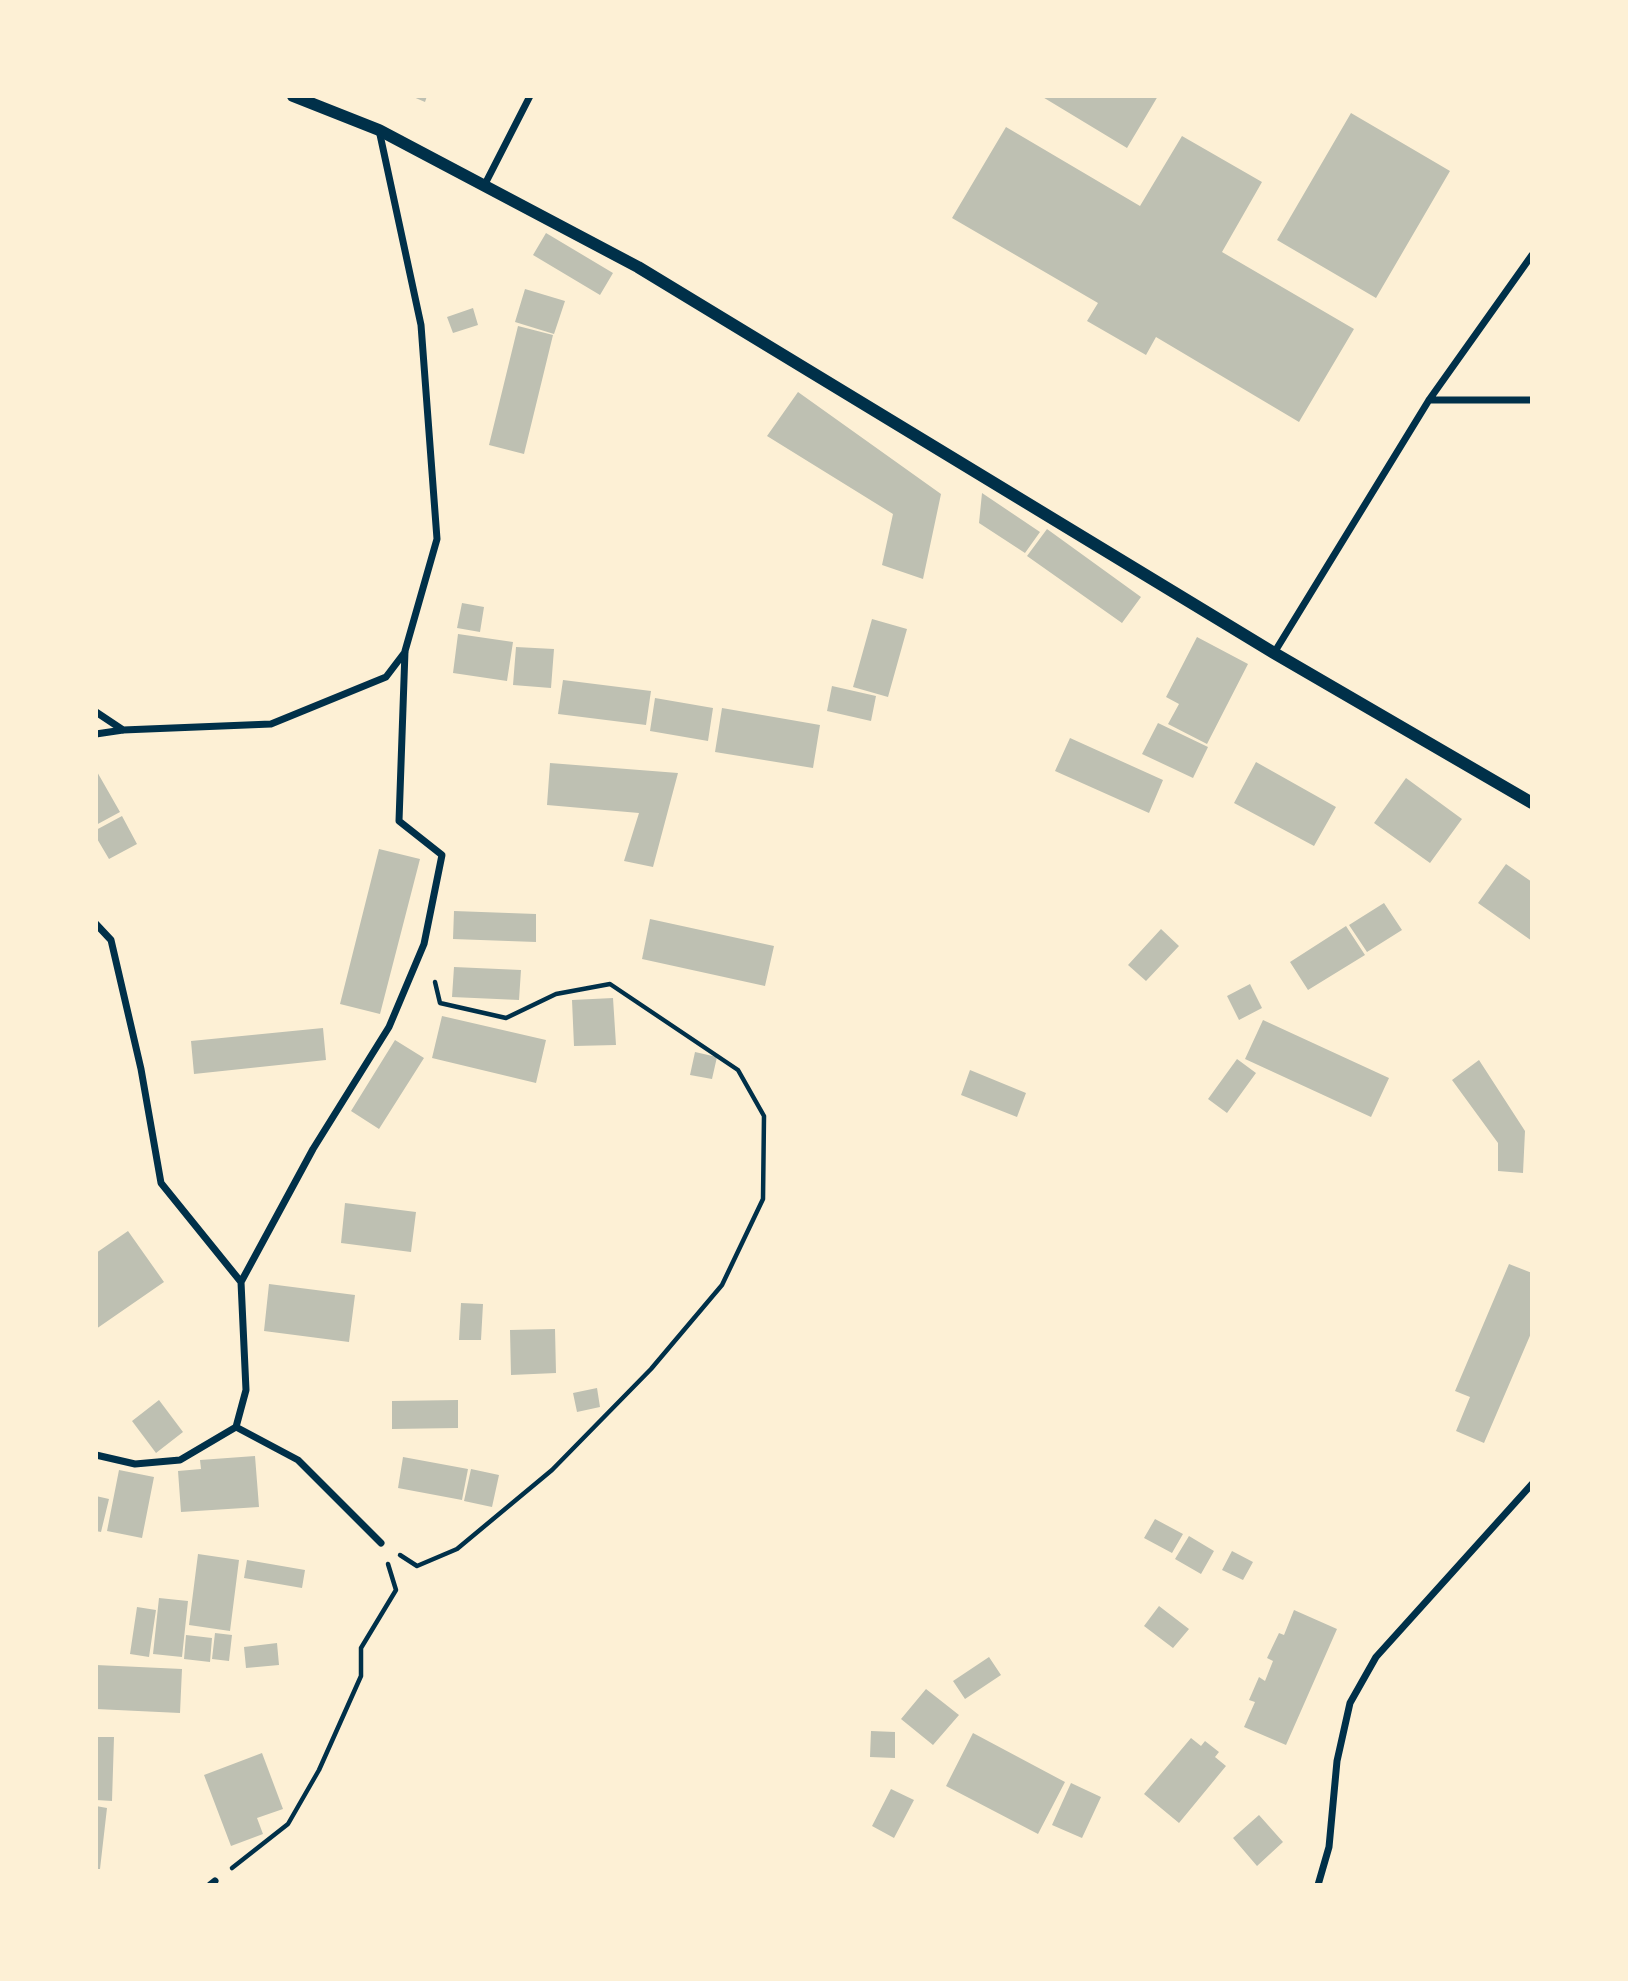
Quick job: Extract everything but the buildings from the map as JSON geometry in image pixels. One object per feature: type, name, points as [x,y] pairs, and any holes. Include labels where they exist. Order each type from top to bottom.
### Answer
[{"type":"street","points":[[293,96],[379,130],[638,267],[1274,653],[1532,803]]},
{"type":"street","points":[[484,186],[530,96]]},
{"type":"street","points":[[96,1455],[135,1464],[180,1460],[236,1427],[246,1390],[241,1282],[313,1149],[389,1027],[424,944],[442,855],[399,821],[405,652],[437,539],[421,325],[379,130]]},
{"type":"street","points":[[1274,653],[1429,400],[1532,255]]},
{"type":"street","points":[[1429,400],[1532,400]]},
{"type":"street","points":[[96,734],[123,730],[271,724],[386,677],[405,652]]},
{"type":"street","points":[[96,712],[123,730]]},
{"type":"street","points":[[96,924],[111,940],[141,1069],[161,1183],[241,1282]]},
{"type":"street","points":[[236,1427],[298,1460],[382,1543]]},
{"type":"street","points":[[1318,1885],[1329,1847],[1337,1761],[1350,1703],[1376,1657],[1532,1484]]},
{"type":"path","points":[[382,1543],[417,1566],[457,1549],[552,1470],[651,1368],[722,1285],[763,1199],[764,1116],[738,1070],[610,984],[556,994],[506,1018],[440,1003],[424,944]]},
{"type":"path","points":[[213,1883],[288,1824],[318,1770],[361,1676],[361,1648],[396,1590],[382,1543]]}]
